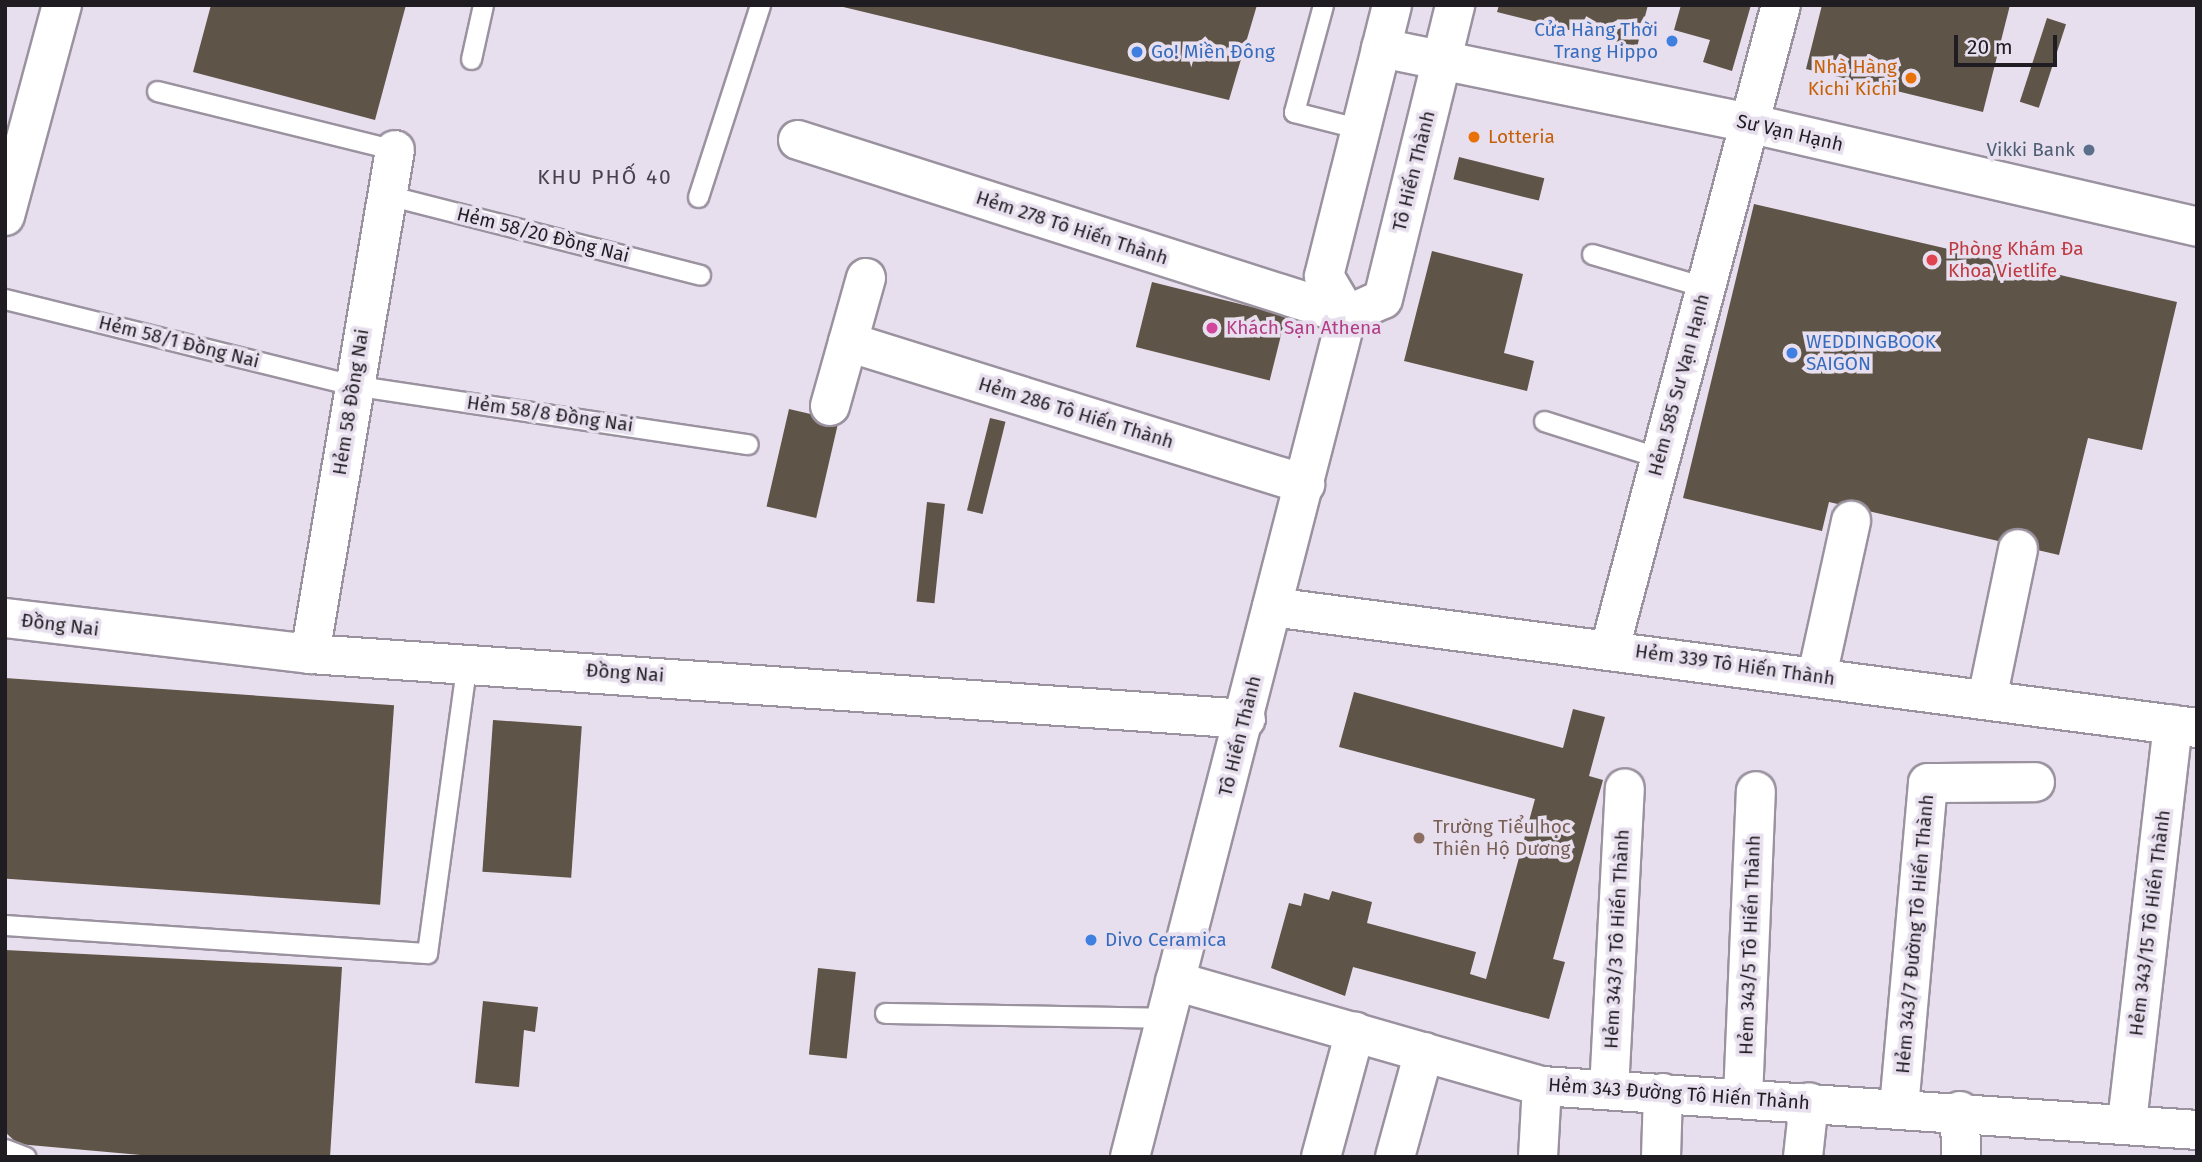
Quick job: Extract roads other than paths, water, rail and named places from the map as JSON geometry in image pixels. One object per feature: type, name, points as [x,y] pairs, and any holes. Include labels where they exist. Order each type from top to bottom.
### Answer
[{"type":"street","points":[[5,216],[62,5]]},
{"type":"street","points":[[1347,315],[1324,276],[1392,5]]},
{"type":"street","name":"Tô Hiến Thành","points":[[1129,1157],[1246,719],[1347,315],[1383,299],[1455,5]]},
{"type":"street","name":"Hẻm 585 Sư Vạn Hạnh","points":[[1610,648],[1781,5]]},
{"type":"street","name":"Sư Vạn Hạnh","points":[[1381,48],[1748,123],[2197,227]]},
{"type":"street","name":"Hẻm 278 Tô Hiến Thành","points":[[798,140],[1347,315]]},
{"type":"street","name":"Hẻm 58 Đồng Nai","points":[[310,654],[352,385],[395,150]]},
{"type":"street","points":[[830,407],[866,278]]},
{"type":"street","name":"Hẻm 286 Tô Hiến Thành","points":[[848,342],[1305,484]]},
{"type":"street","points":[[1817,676],[1851,521]]},
{"type":"street","points":[[1987,699],[2018,549]]},
{"type":"street","name":"Hẻm 339 Tô Hiến Thành","points":[[1272,607],[1610,648],[2185,727]]},
{"type":"street","name":"Đồng Nai","points":[[5,618],[310,654],[467,662],[1246,719]]},
{"type":"street","name":"Hẻm 343/15 Tô Hiến Thành","points":[[2127,1122],[2185,727]]},
{"type":"street","name":"Hẻm 343/7 Đường Tô Hiến Thành","points":[[1899,1108],[1928,783],[2035,782]]},
{"type":"street","name":"Hẻm 343/3 Tô Hiến Thành","points":[[1609,1090],[1625,788]]},
{"type":"street","name":"Hẻm 343/5 Tô Hiến Thành","points":[[1743,1098],[1756,791]]},
{"type":"street","name":"Hẻm 343 Đường Tô Hiến Thành","points":[[1175,981],[1542,1086],[2127,1122],[2197,1130]]},
{"type":"street","points":[[1321,1157],[1355,1032]]},
{"type":"street","points":[[1395,1157],[1424,1052]]},
{"type":"street","points":[[1538,1157],[1542,1086]]},
{"type":"street","points":[[1661,1157],[1663,1093]]},
{"type":"street","points":[[1803,1157],[1809,1102]]},
{"type":"street","points":[[1961,1111],[1961,1157]]},
{"type":"lane","points":[[471,59],[483,5]]},
{"type":"lane","points":[[698,197],[760,5]]},
{"type":"lane","points":[[1323,5],[1294,112],[1361,129]]},
{"type":"lane","points":[[157,91],[395,150]]},
{"type":"lane","name":"Hẻm 58/20 Đồng Nai","points":[[387,195],[700,275]]},
{"type":"lane","points":[[1592,254],[1705,287]]},
{"type":"lane","name":"Hẻm 58/1 Đồng Nai","points":[[5,299],[352,385]]},
{"type":"lane","name":"Hẻm 58/8 Đồng Nai","points":[[352,385],[748,443]]},
{"type":"lane","points":[[1545,421],[1660,458]]},
{"type":"lane","points":[[5,925],[427,953],[467,662]]},
{"type":"lane","points":[[885,1013],[1166,1018]]},
{"type":"lane","points":[[5,1149],[26,1157]]},
{"type":"place","name":"Cửa Hàng Thời Trang Hippo","points":[[1672,41]]},
{"type":"place","name":"Go! Miền Đông","points":[[1137,52]]},
{"type":"place","name":"Nhà Hàng Kichi Kichi","points":[[1911,78]]},
{"type":"place","name":"Lotteria","points":[[1474,137]]},
{"type":"place","name":"Vikki Bank","points":[[2089,150]]},
{"type":"place","name":"Phòng Khám Đa Khoa Vietlife","points":[[1932,260]]},
{"type":"place","name":"Khách Sạn Athena","points":[[1212,328]]},
{"type":"place","name":"WEDDINGBOOK SAIGON","points":[[1792,353]]},
{"type":"place","name":"Trường Tiểu học Thiên Hộ Dương","points":[[1419,838]]},
{"type":"place","name":"Divo Ceramica","points":[[1091,940]]},
{"type":"district","name":"KHU PHỐ 40","points":[[605,177]]}]
